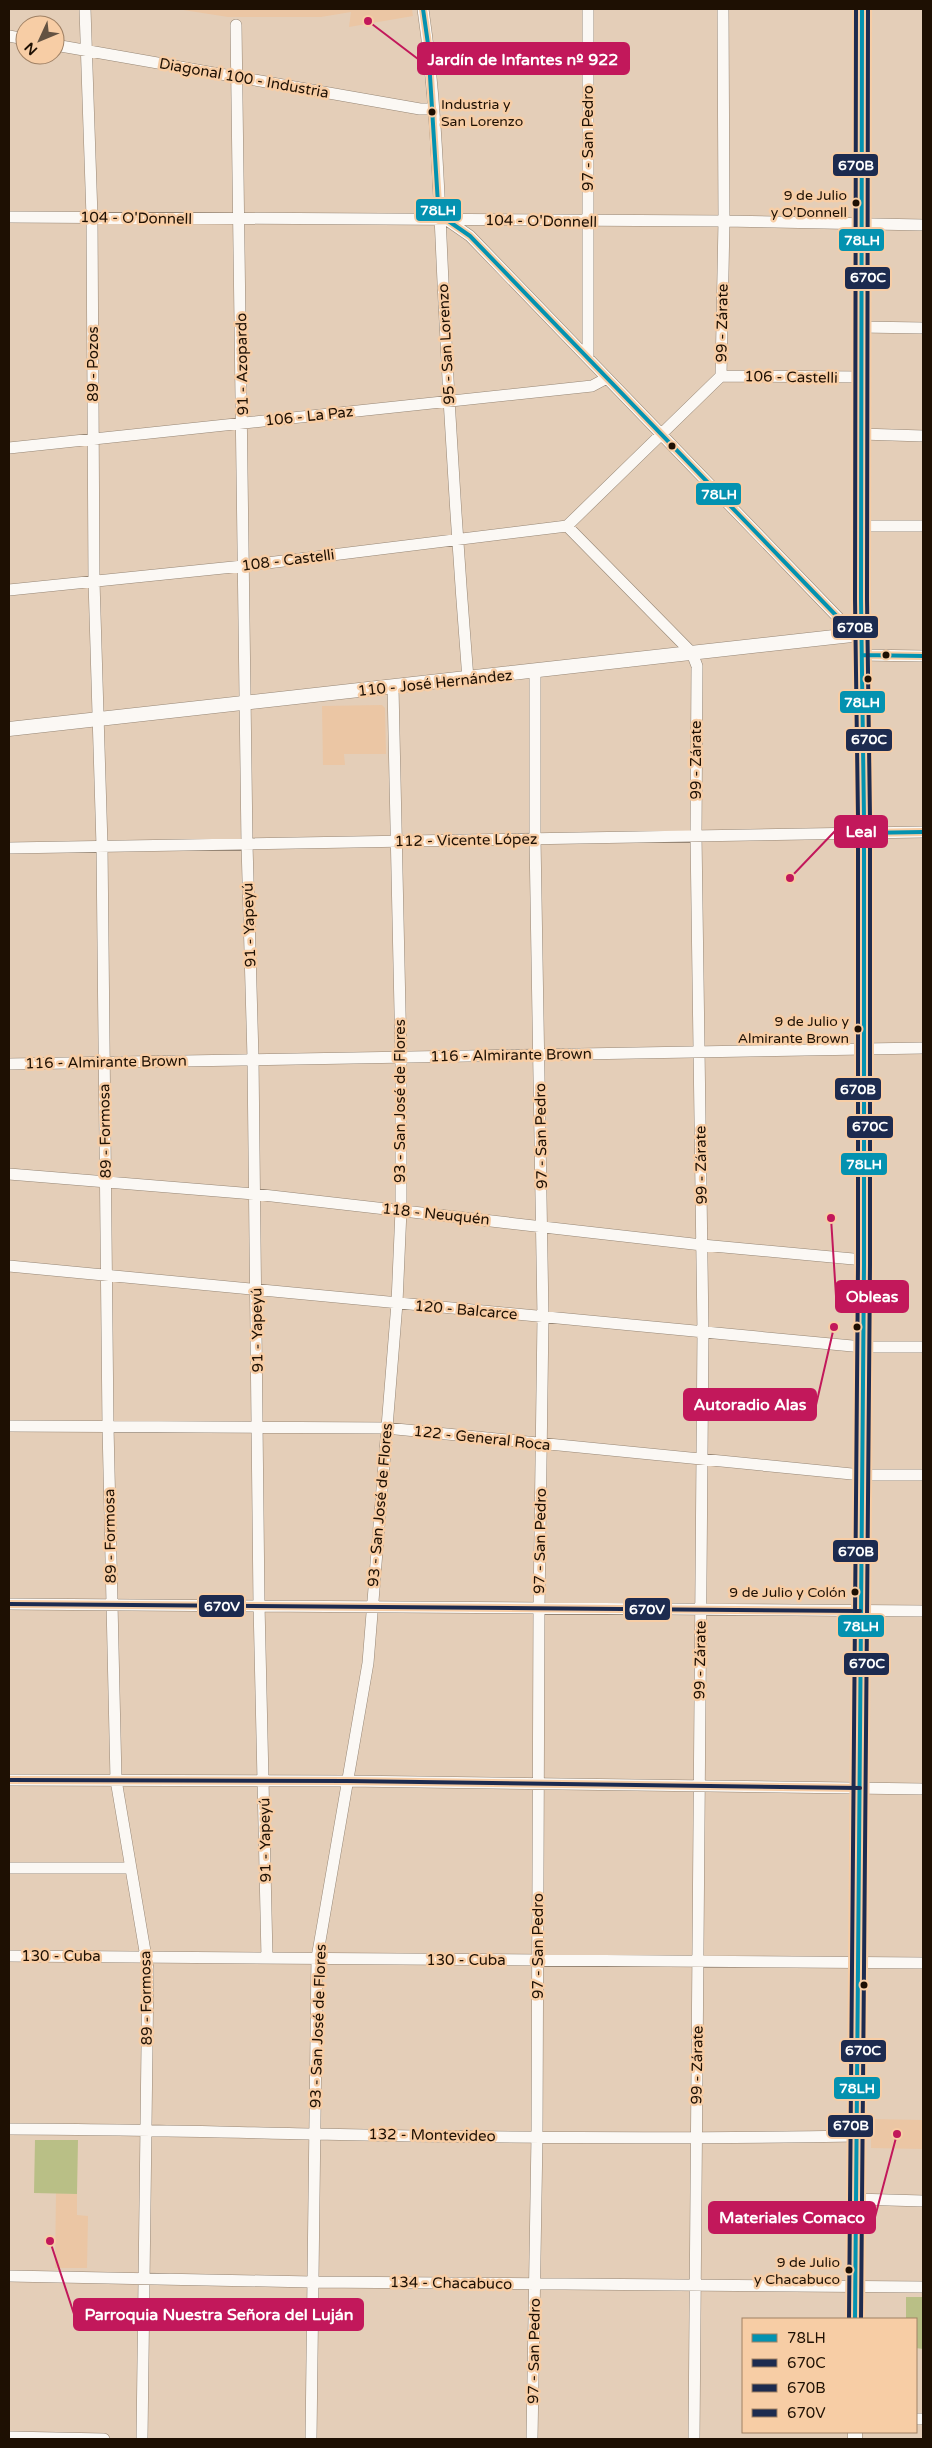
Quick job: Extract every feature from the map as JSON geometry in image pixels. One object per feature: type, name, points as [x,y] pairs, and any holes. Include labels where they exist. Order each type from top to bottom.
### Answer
[{"type":"street","name":"89 - Pozos","points":[[84,9],[92,218],[94,581],[97,720]]},
{"type":"street","name":"95 - San Lorenzo","points":[[423,9],[428,44],[443,220],[449,402],[457,541],[468,678]]},
{"type":"street","name":"97 - San Pedro","points":[[588,9],[588,357]]},
{"type":"street","name":"99 - Zárate","points":[[567,526],[721,376],[724,221],[723,9]]},
{"type":"street","points":[[855,2318],[864,1260],[862,655],[857,634],[861,526],[862,9]]},
{"type":"street","name":"91 - Azopardo","points":[[236,25],[246,703]]},
{"type":"street","name":"Diagonal 100 - Industria","points":[[65,46],[420,109],[433,109]]},
{"type":"street","name":"104 - O'Donnell","points":[[9,217],[588,222],[724,221],[923,225]]},
{"type":"street","points":[[443,220],[470,236],[857,634]]},
{"type":"street","points":[[861,327],[923,328]]},
{"type":"street","name":"106 - Castelli","points":[[721,376],[861,377]]},
{"type":"street","name":"106 - La Paz","points":[[9,448],[592,386],[607,378]]},
{"type":"street","points":[[861,434],[923,436]]},
{"type":"street","points":[[567,526],[692,653]]},
{"type":"street","name":"108 - Castelli","points":[[9,590],[243,566],[567,526]]},
{"type":"street","points":[[861,526],[923,526]]},
{"type":"street","name":"110 - José Hernández","points":[[9,729],[535,672],[857,634]]},
{"type":"street","name":"99 - Zárate","points":[[692,653],[697,666],[696,835],[703,1332],[698,1786],[700,1961],[694,2284],[694,2439]]},
{"type":"street","points":[[862,655],[923,656]]},
{"type":"street","name":"97 - San Pedro","points":[[532,2439],[537,2136],[539,1608],[543,1316],[535,838],[535,672]]},
{"type":"street","name":"93 - San José de Flores","points":[[311,2439],[316,1958],[365,1680],[397,1303],[401,1210],[401,1057],[394,687]]},
{"type":"street","name":"91 - Yapeyú","points":[[246,703],[247,844],[253,1058],[259,1604],[267,1957]]},
{"type":"street","name":"89 - Formosa","points":[[97,720],[102,846],[108,1426],[116,1780],[147,1957],[142,2439]]},
{"type":"street","name":"112 - Vicente López","points":[[9,848],[923,832]]},
{"type":"street","name":"116 - Almirante Brown","points":[[9,1064],[253,1058],[699,1053],[923,1048]]},
{"type":"street","name":"118 - Neuquén","points":[[9,1174],[254,1194],[542,1225],[702,1245],[864,1260]]},
{"type":"street","name":"120 - Balcarce","points":[[9,1266],[862,1347],[923,1347]]},
{"type":"street","name":"122 - General Roca","points":[[9,1426],[386,1428],[862,1475],[923,1475]]},
{"type":"street","points":[[9,1604],[259,1604],[923,1611]]},
{"type":"street","points":[[9,1780],[347,1781],[923,1789]]},
{"type":"street","points":[[9,1868],[131,1868]]},
{"type":"street","name":"130 - Cuba","points":[[9,1956],[923,1963]]},
{"type":"street","name":"132 - Montevideo","points":[[9,2129],[145,2129],[314,2134],[696,2138],[856,2136]]},
{"type":"street","points":[[855,2199],[923,2201]]},
{"type":"street","name":"134 - Chacabuco","points":[[9,2276],[312,2282],[923,2287]]},
{"type":"street","points":[[9,2438],[104,2439]]},
{"type":"shaded area","points":[[177,9],[412,9],[413,16],[349,27],[351,12],[321,17],[228,17]]},
{"type":"shaded area","points":[[382,705],[385,708],[386,754],[344,754],[345,765],[323,765],[322,706]]},
{"type":"shaded area","points":[[871,2119],[923,2120],[923,2149],[871,2148]]},
{"type":"shaded area","points":[[56,2193],[77,2194],[77,2215],[88,2216],[87,2268],[55,2268]]},
{"type":"green space","points":[[35,2140],[78,2140],[77,2194],[34,2193]]},
{"type":"green space","points":[[906,2297],[923,2297],[923,2349],[917,2348],[917,2318],[906,2318]]},
{"type":"transit line","name":"78LH","points":[[423,9],[428,44],[439,220],[447,220],[470,236],[854,634],[861,634]]},
{"type":"transit line","name":"670B","points":[[849,2318],[858,1265],[858,818],[855,599],[856,9]]},
{"type":"transit line","name":"78LH","points":[[855,2318],[864,1265],[864,818],[861,599],[862,9]]},
{"type":"transit line","name":"670C","points":[[861,2318],[870,1265],[870,818],[867,599],[868,9]]},
{"type":"transit line","name":"78LH","points":[[862,655],[923,656]]},
{"type":"transit line","name":"78LH","points":[[864,833],[923,832]]},
{"type":"transit line","name":"670V","points":[[9,1604],[860,1611]]},
{"type":"transit line","name":"670V","points":[[9,1780],[347,1781],[860,1788]]},
{"type":"place","name":"Jardín de Infantes nº 922","points":[[368,21]]},
{"type":"place","name":"Industria y San Lorenzo","points":[[432,112]]},
{"type":"place","name":"9 de Julio y O'Donnell","points":[[856,203]]},
{"type":"place","name":"Leal","points":[[790,878]]},
{"type":"place","name":"9 de Julio y Almirante Brown","points":[[858,1029]]},
{"type":"place","name":"Obleas","points":[[831,1218]]},
{"type":"place","name":"Autoradio Alas","points":[[834,1327]]},
{"type":"place","name":"9 de Julio y Colón","points":[[855,1592]]},
{"type":"place","name":"Materiales Comaco","points":[[897,2134]]},
{"type":"place","name":"Parroquia Nuestra Señora del Luján","points":[[50,2241]]},
{"type":"place","name":"9 de Julio y Chacabuco","points":[[849,2270]]}]
